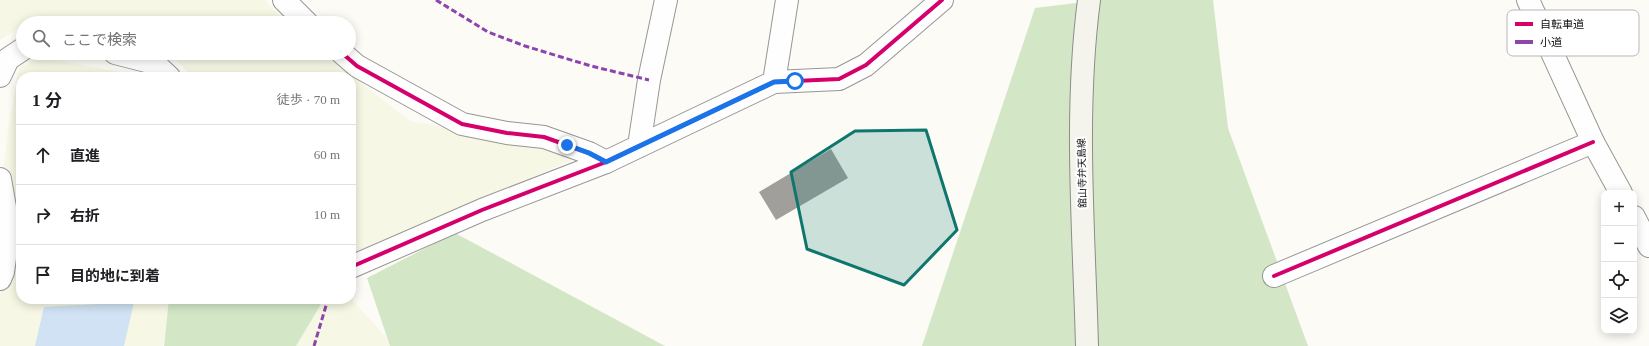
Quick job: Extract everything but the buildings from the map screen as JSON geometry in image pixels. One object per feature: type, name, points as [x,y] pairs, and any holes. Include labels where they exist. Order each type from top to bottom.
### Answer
[{"type":"main road","name":"舘山寺弁天島線","points":[[1087,346],[1081,122],[1083,61],[1089,0]]},
{"type":"street","points":[[284,0],[300,16]]},
{"type":"street","points":[[640,146],[649,80],[666,0]]},
{"type":"street","points":[[774,82],[787,0]]},
{"type":"street","points":[[356,265],[482,210],[606,162],[774,82],[839,79],[866,65],[942,0]]},
{"type":"street","points":[[1528,0],[1533,10]]},
{"type":"street","points":[[0,76],[8,58],[16,53]]},
{"type":"street","points":[[1554,56],[1593,142],[1619,190]]},
{"type":"street","points":[[143,60],[154,63],[164,72]]},
{"type":"street","points":[[350,60],[357,66],[462,124],[507,133],[544,137],[589,153],[606,162]]},
{"type":"street","points":[[1274,276],[1593,142]]},
{"type":"street","points":[[0,179],[9,230],[3,272],[0,278]]},
{"type":"highlighted area","points":[[926,130],[957,230],[904,285],[807,249],[791,172],[855,131]]},
{"type":"green space","points":[[0,0],[265,0],[280,16],[16,16],[16,30],[0,40]]},
{"type":"green space","points":[[1100,0],[1213,0],[1228,128],[1308,346],[922,346],[1035,8]]},
{"type":"green space","points":[[36,60],[57,60],[118,72],[18,72],[19,68]]},
{"type":"green space","points":[[176,60],[331,60],[347,72],[188,72]]},
{"type":"green space","points":[[356,79],[410,121],[589,153],[356,252]]},
{"type":"green space","points":[[16,85],[16,304],[170,304],[163,346],[0,346],[0,191]]},
{"type":"green space","points":[[455,233],[665,346],[390,346],[367,278]]},
{"type":"green space","points":[[168,304],[321,304],[296,346],[164,346]]},
{"type":"green space","points":[[319,304],[356,304],[386,337],[390,346],[296,346]]},
{"type":"water","points":[[134,304],[124,346],[35,346],[44,307]]},
{"type":"marked path","points":[[436,0],[488,32],[525,46],[591,66],[649,80]]},
{"type":"marked path","points":[[314,346],[327,304]]},
{"type":"cycle path","points":[[356,265],[482,210],[606,162],[774,82],[839,79],[866,65],[942,0]]},
{"type":"cycle path","points":[[350,60],[357,66],[462,124],[507,133],[544,137],[589,153],[606,162]]},
{"type":"cycle path","points":[[1274,276],[1593,142]]},
{"type":"route","points":[[567,145],[589,153],[606,162],[774,82],[795,81]]}]
